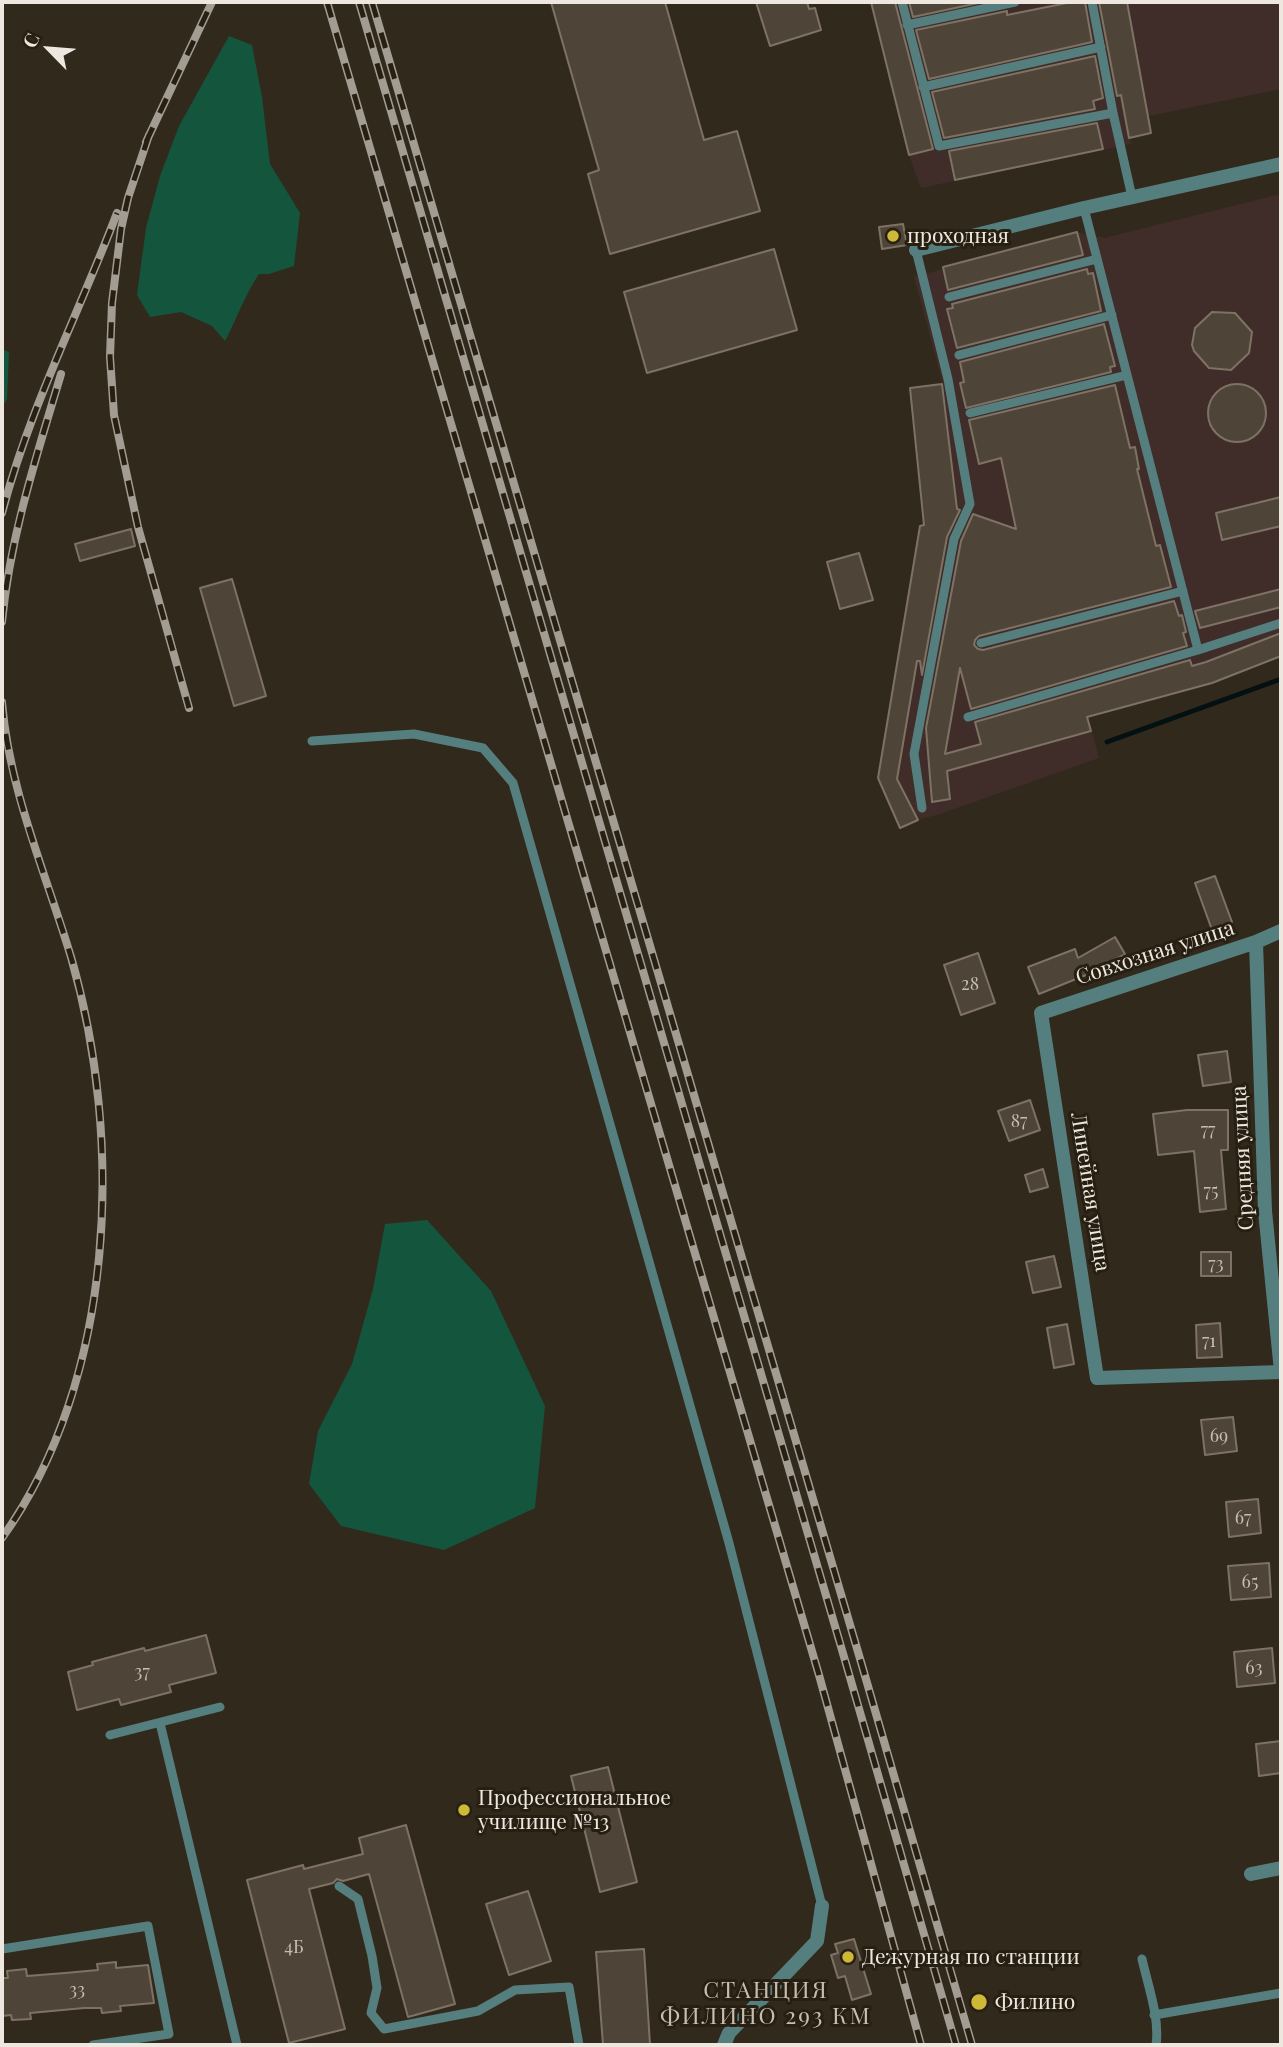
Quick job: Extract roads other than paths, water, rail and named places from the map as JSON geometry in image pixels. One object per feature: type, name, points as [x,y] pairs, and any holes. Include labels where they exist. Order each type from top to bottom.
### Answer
[{"type":"street","points":[[916,250],[1084,208],[1281,164]]},
{"type":"street","name":"Совхозная улица","points":[[1041,1013],[1281,932]]},
{"type":"street","name":"Средняя улица","points":[[1256,942],[1265,1211],[1281,1371]]},
{"type":"street","name":"Линейная улица","points":[[1041,1013],[1097,1378],[1281,1371]]},
{"type":"street","points":[[1251,1874],[1281,1868]]},
{"type":"street","points":[[724,2045],[729,2033],[817,1941],[822,1906]]},
{"type":"lane","points":[[902,2],[939,146],[1113,113]]},
{"type":"lane","points":[[907,25],[1015,2]]},
{"type":"lane","points":[[1092,2],[1132,197]]},
{"type":"lane","points":[[923,87],[1101,47]]},
{"type":"lane","points":[[1084,208],[1198,650]]},
{"type":"lane","points":[[916,250],[948,379],[970,504],[954,539],[914,754],[922,808]]},
{"type":"lane","points":[[949,297],[1097,259]]},
{"type":"lane","points":[[959,355],[1112,315]]},
{"type":"lane","points":[[970,413],[1127,375]]},
{"type":"lane","points":[[981,643],[1183,591]]},
{"type":"lane","points":[[968,717],[1281,623]]},
{"type":"lane","points":[[312,741],[414,734],[483,748],[513,783],[729,1543],[822,1906]]},
{"type":"lane","points":[[110,1735],[220,1707]]},
{"type":"lane","points":[[160,1723],[237,2045]]},
{"type":"lane","points":[[339,1886],[358,1899],[377,1988],[371,2013],[384,2029],[478,2011],[515,1990],[569,1987],[579,2045]]},
{"type":"lane","points":[[2,1949],[148,1926],[169,2034],[93,2045]]},
{"type":"lane","points":[[1142,1959],[1154,2015],[1156,2045]]},
{"type":"lane","points":[[1154,2015],[1281,1993]]},
{"type":"waterway","points":[[1107,742],[1281,679]]},
{"type":"railway","points":[[146,142],[212,2]]},
{"type":"railway","points":[[327,2],[819,1675],[921,2045]]},
{"type":"railway","points":[[359,2],[956,2045]]},
{"type":"railway","points":[[372,2],[972,2045]]},
{"type":"railway","points":[[149,135],[128,198],[121,229],[112,303],[110,357],[114,415],[138,527],[189,708]]},
{"type":"railway","points":[[2,513],[40,399],[117,213]]},
{"type":"railway","points":[[2,622],[18,527],[61,374]]},
{"type":"railway","points":[[2,702],[20,799],[71,957],[88,1028],[99,1103],[103,1179],[99,1256],[88,1333],[68,1406],[40,1475],[2,1538]]},
{"type":"place","name":"проходная","points":[[893,236]]},
{"type":"place","name":"Профессиональное училище №13","points":[[464,1810]]},
{"type":"place","name":"Дежурная по станции","points":[[848,1957]]},
{"type":"place","name":"Филино","points":[[979,2002]]},
{"type":"district","name":"СТАНЦИЯ ФИЛИНО 293 КМ","points":[[766,2004]]}]
